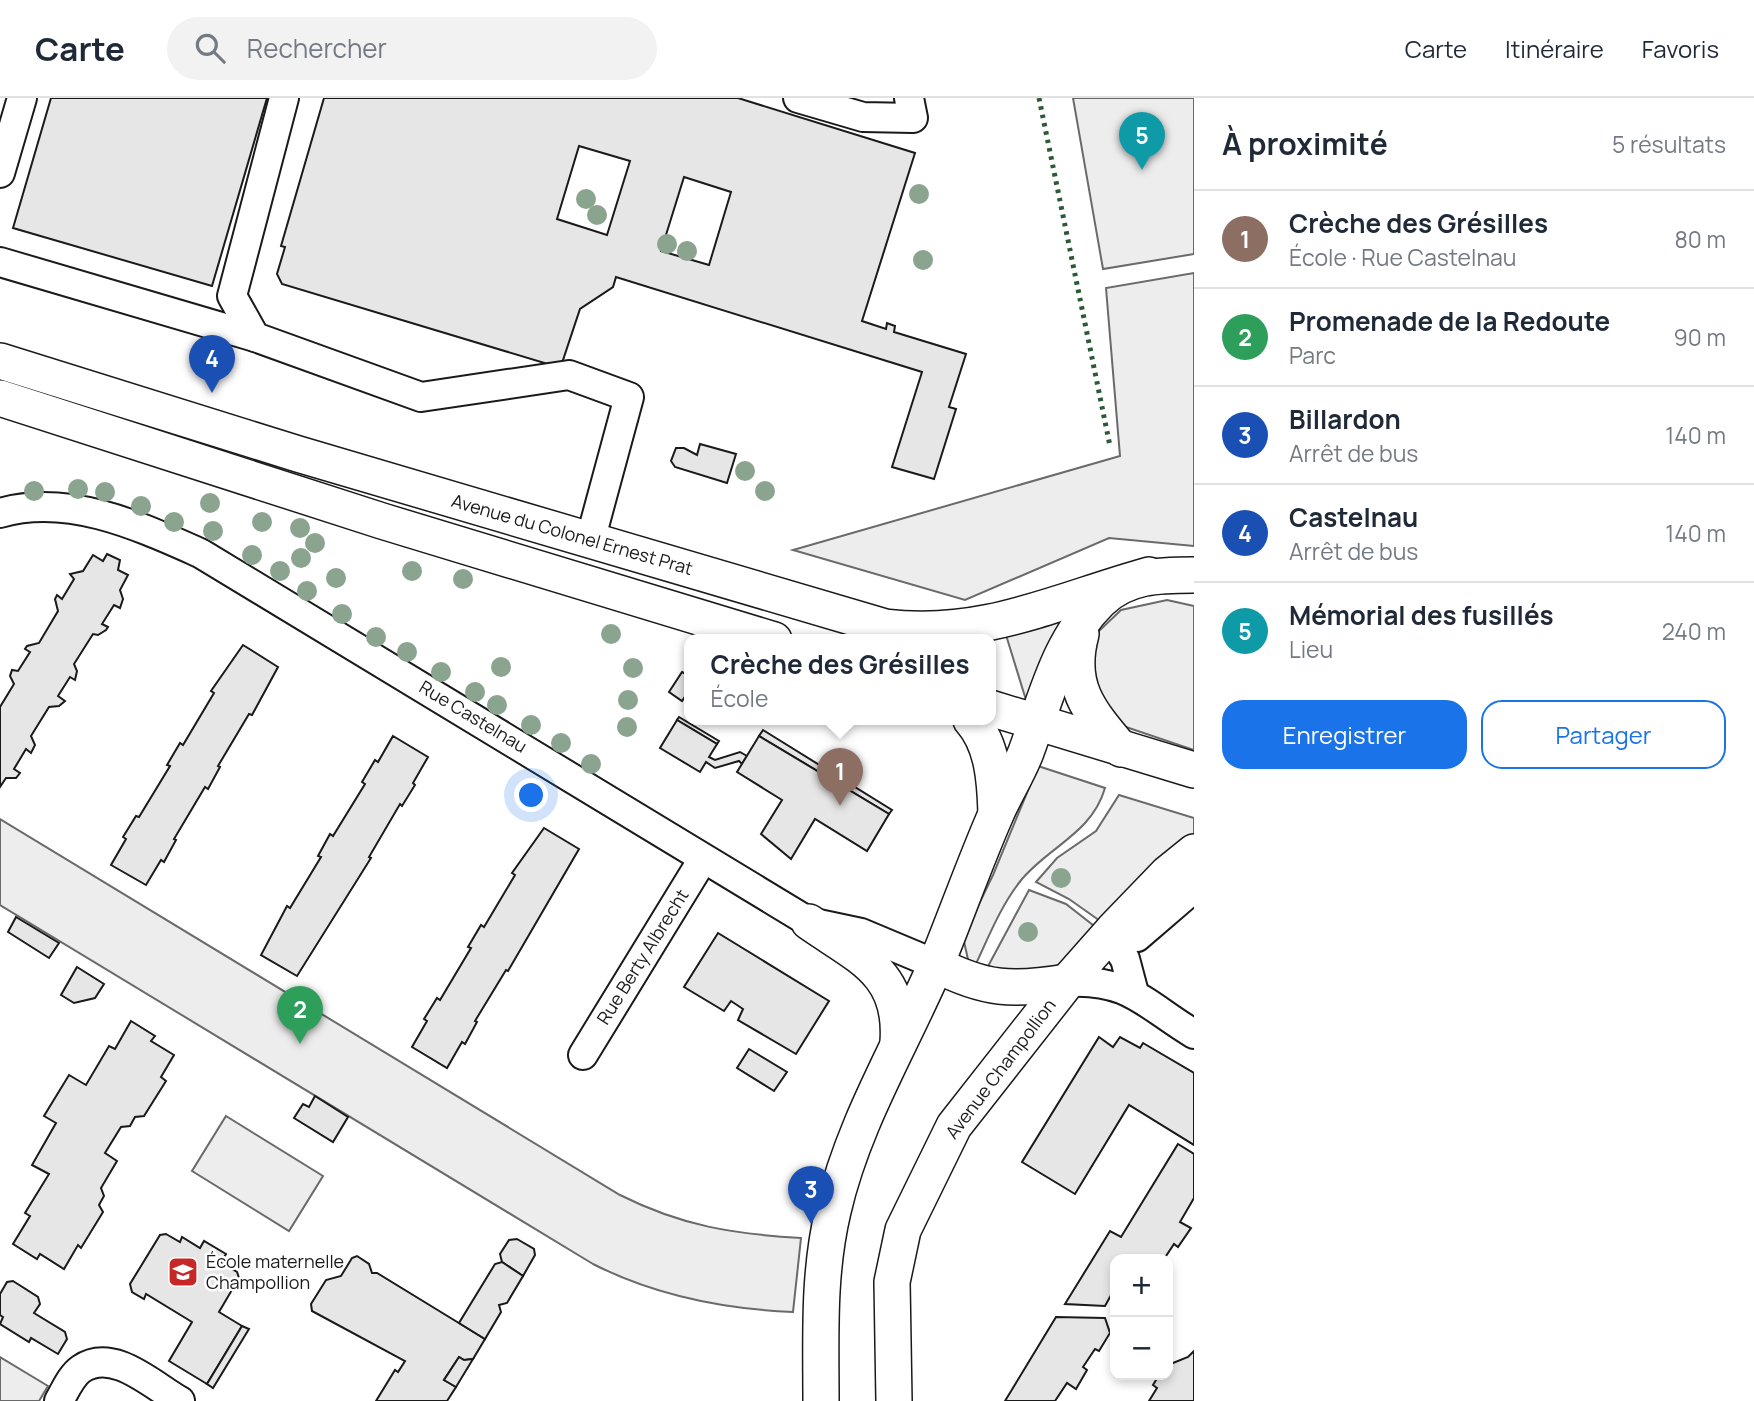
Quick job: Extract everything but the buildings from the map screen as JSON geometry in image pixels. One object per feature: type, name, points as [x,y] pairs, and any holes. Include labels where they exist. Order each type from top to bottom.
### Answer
[{"type":"main road","name":"Avenue du Colonel Ernest Prat","points":[[0,361],[590,541],[885,627],[923,632],[953,630],[1029,614],[1091,591],[1149,575]]},
{"type":"main road","points":[[0,398],[382,521],[754,634]]},
{"type":"main road","points":[[821,1401],[820,1277],[833,1208],[861,1127],[936,964],[996,813],[1026,753],[1055,667],[1084,622],[1109,593],[1149,575],[1194,575]]},
{"type":"main road","points":[[1084,622],[1076,652],[1075,677],[1086,703],[1121,749]]},
{"type":"main road","points":[[996,710],[1194,769]]},
{"type":"main road","points":[[974,725],[987,750],[995,777],[996,813]]},
{"type":"main road","name":"Avenue Champollion","points":[[894,1401],[891,1282],[903,1230],[954,1126],[1067,982],[1168,873],[1194,852]]},
{"type":"main road","points":[[809,922],[870,965],[889,986],[898,1011],[898,1045]]},
{"type":"main road","name":"Avenue Champollion","points":[[936,964],[974,981],[1002,988],[1021,989],[1067,982]]},
{"type":"street","points":[[0,173],[22,98]]},
{"type":"street","points":[[255,337],[232,296],[284,98]]},
{"type":"street","points":[[798,98],[863,117],[914,118],[909,98]]},
{"type":"street","points":[[0,262],[255,337],[421,397],[569,375],[629,397],[590,541]]},
{"type":"street","name":"Rue Castelnau","points":[[0,513],[18,508],[61,507],[106,516],[200,553],[809,922],[861,933],[936,964]]},
{"type":"street","name":"Rue Berty Albrecht","points":[[583,1055],[703,859]]},
{"type":"street","points":[[1109,935],[1137,937],[1194,888]]},
{"type":"street","points":[[1109,935],[1125,959],[1134,993]]},
{"type":"street","points":[[1067,982],[1096,980],[1134,993],[1194,1034]]},
{"type":"street","points":[[59,1401],[75,1375],[82,1369],[103,1361],[112,1362],[180,1401]]},
{"type":"shaded area","points":[[1073,98],[1194,98],[1194,254],[1103,269]]},
{"type":"shaded area","points":[[1194,273],[1194,546],[1109,538],[965,600],[793,550],[1120,456],[1106,288]]},
{"type":"shaded area","points":[[1167,600],[1194,606],[1194,750],[1126,727],[1108,715],[1095,699],[1088,652],[1099,631],[1121,610]]},
{"type":"shaded area","points":[[1063,618],[1026,700],[1006,635]]},
{"type":"shaded area","points":[[1038,766],[1105,788],[1099,803],[1080,828],[1022,879],[996,921],[975,966],[969,964],[963,937],[993,875]]},
{"type":"shaded area","points":[[1119,795],[1194,818],[1194,838],[1103,923],[1069,899],[1036,882],[1057,858],[1096,831]]},
{"type":"shaded area","points":[[0,819],[620,1195],[665,1214],[708,1227],[801,1238],[793,1312],[741,1308],[690,1299],[641,1285],[593,1264],[0,905]]},
{"type":"shaded area","points":[[1029,890],[1066,904],[1098,929],[1060,965],[1046,969],[986,970]]},
{"type":"shaded area","points":[[226,1116],[323,1176],[289,1231],[192,1171]]},
{"type":"shaded area","points":[[0,1357],[48,1386],[39,1401],[0,1401]]},
{"type":"hedge","points":[[1039,98],[1110,446]]},
{"type":"place","name":"Mémorial des fusillés","points":[[1142,170]]},
{"type":"place","name":"Castelnau","points":[[212,393]]},
{"type":"place","name":"Crèche des Grésilles","points":[[840,806]]},
{"type":"place","name":"Promenade de la Redoute","points":[[300,1044]]},
{"type":"place","name":"Billardon","points":[[811,1224]]},
{"type":"place","name":"École maternelle Champollion","points":[[183,1272]]}]
